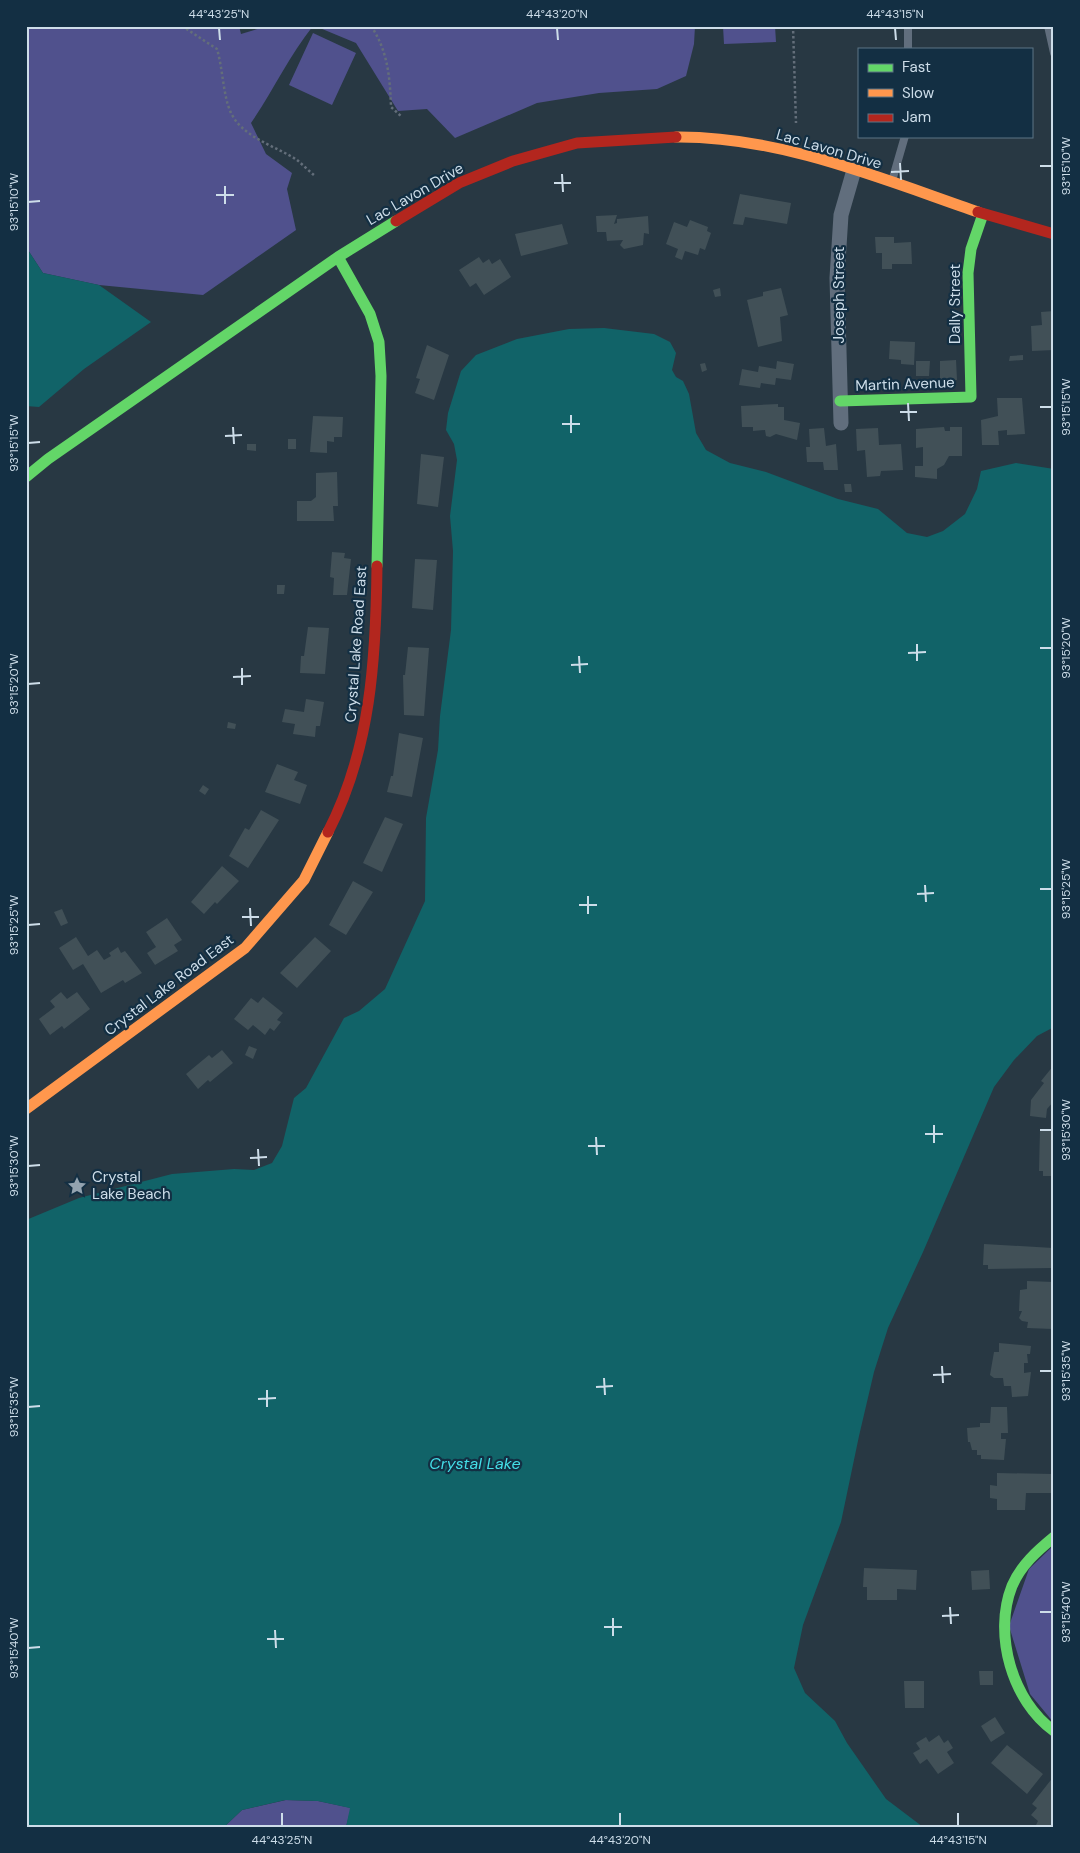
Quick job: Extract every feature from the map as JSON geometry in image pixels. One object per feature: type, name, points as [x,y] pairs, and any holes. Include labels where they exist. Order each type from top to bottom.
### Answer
[{"type":"street","name":"Lac Lavon Drive","points":[[26,477],[338,258],[459,183],[513,161],[577,143],[643,138],[700,137],[762,145],[854,170],[983,214],[1054,234]]},
{"type":"street","name":"Joseph Street","points":[[841,424],[838,260],[841,215],[854,170]]},
{"type":"street","name":"Dally Street","points":[[971,397],[968,273],[971,249],[983,214]]},
{"type":"street","name":"Crystal Lake Road East","points":[[26,1109],[245,948],[304,880],[344,802],[361,749],[370,695],[377,583],[381,376],[379,342],[370,314],[338,258]]},
{"type":"street","name":"Martin Avenue","points":[[840,401],[971,397]]},
{"type":"street","points":[[1054,1537],[1032,1555],[1018,1574],[1007,1601],[1003,1624],[1008,1659],[1017,1682],[1033,1713],[1054,1731]]},
{"type":"lane","points":[[908,26],[908,48]]},
{"type":"lane","points":[[1048,26],[1054,53]]},
{"type":"lane","points":[[892,182],[904,138]]},
{"type":"path","points":[[182,26],[217,49],[223,70],[225,94],[232,115],[248,134],[298,161],[315,176]]},
{"type":"path","points":[[371,26],[380,40],[390,75],[391,107],[402,117]]},
{"type":"path","points":[[793,26],[796,123]]},
{"type":"shaded area","points":[[26,26],[239,26],[241,34],[267,26],[313,26],[296,49],[251,123],[266,154],[292,173],[287,189],[296,230],[203,295],[99,285],[43,273],[26,247]]},
{"type":"shaded area","points":[[315,26],[695,26],[694,44],[686,76],[657,89],[599,93],[537,103],[455,138],[427,109],[398,111],[356,43]]},
{"type":"shaded area","points":[[723,26],[775,26],[776,42],[724,44]]},
{"type":"shaded area","points":[[313,33],[356,53],[332,105],[289,85]]},
{"type":"shaded area","points":[[1054,1545],[1054,1723],[1030,1694],[1009,1626],[1029,1569]]},
{"type":"shaded area","points":[[286,1800],[318,1801],[351,1808],[346,1827],[224,1827],[242,1810]]},
{"type":"water","points":[[26,247],[43,273],[99,285],[151,322],[84,369],[39,407],[26,406]]},
{"type":"water","name":"Crystal Lake","points":[[604,328],[654,334],[670,342],[676,353],[672,370],[676,377],[683,381],[689,394],[696,433],[706,450],[730,463],[766,472],[838,499],[878,509],[907,533],[927,537],[943,531],[965,514],[977,489],[981,471],[1016,463],[1054,469],[1054,1027],[1037,1036],[1014,1060],[994,1087],[888,1328],[874,1372],[841,1522],[803,1625],[794,1668],[805,1693],[835,1721],[847,1743],[886,1799],[923,1827],[346,1827],[350,1808],[318,1801],[285,1800],[242,1810],[224,1827],[26,1827],[26,1220],[79,1198],[172,1174],[234,1169],[254,1170],[272,1163],[282,1146],[294,1098],[306,1088],[344,1018],[359,1011],[385,989],[425,901],[426,818],[438,750],[440,716],[451,630],[453,551],[450,516],[457,460],[454,444],[446,430],[448,413],[461,371],[476,355],[517,339],[569,329]]},
{"type":"building","points":[[740,194],[791,203],[787,224],[745,217],[743,225],[733,224]]},
{"type":"building","points":[[617,215],[614,224],[617,223],[617,219],[648,216],[649,234],[644,233],[643,245],[624,249],[620,245],[623,240],[607,241],[606,232],[597,232],[596,216]]},
{"type":"building","points":[[690,220],[708,227],[707,231],[711,233],[705,250],[700,248],[698,255],[685,251],[682,260],[675,257],[678,249],[666,244],[674,222],[687,227]]},
{"type":"building","points":[[562,224],[568,244],[521,256],[515,234]]},
{"type":"building","points":[[875,237],[894,237],[894,243],[911,242],[912,264],[892,264],[892,269],[882,269],[882,253],[876,253]]},
{"type":"building","points":[[479,257],[483,263],[489,259],[492,264],[500,259],[511,277],[484,295],[476,283],[470,287],[459,270]]},
{"type":"building","points":[[720,288],[721,296],[715,297],[713,290]]},
{"type":"building","points":[[781,288],[788,315],[780,317],[782,341],[758,347],[747,300],[763,296],[763,292]]},
{"type":"building","points":[[1054,311],[1054,350],[1032,351],[1031,326],[1042,325],[1041,312]]},
{"type":"building","points":[[890,341],[915,342],[914,365],[901,364],[901,360],[889,359]]},
{"type":"building","points":[[427,345],[449,355],[434,400],[415,393],[420,379],[416,378]]},
{"type":"building","points":[[1023,355],[1023,360],[1009,361],[1010,356]]},
{"type":"building","points":[[956,360],[957,380],[940,380],[940,361]]},
{"type":"building","points":[[777,361],[794,364],[791,380],[776,378],[775,385],[761,383],[760,388],[739,385],[742,369],[758,372],[759,366],[776,369]]},
{"type":"building","points":[[916,361],[930,361],[929,376],[916,376]]},
{"type":"building","points":[[705,363],[707,370],[702,372],[700,364]]},
{"type":"building","points":[[997,398],[1022,398],[1025,434],[1007,435],[1007,430],[998,431],[999,445],[982,445],[981,420],[998,416]]},
{"type":"building","points":[[778,404],[778,407],[784,407],[784,420],[800,423],[797,440],[776,434],[770,437],[766,436],[765,430],[753,431],[753,427],[742,427],[741,406]]},
{"type":"building","points":[[313,416],[343,417],[342,437],[334,437],[334,442],[327,441],[327,453],[310,452]]},
{"type":"building","points":[[944,427],[945,431],[950,431],[950,427],[962,427],[962,456],[949,456],[944,465],[937,469],[937,479],[915,477],[915,466],[923,466],[923,447],[916,448],[916,429]]},
{"type":"building","points":[[824,428],[826,446],[836,444],[838,470],[824,470],[823,462],[807,462],[806,447],[810,447],[809,429]]},
{"type":"building","points":[[878,428],[879,445],[901,444],[903,470],[881,471],[880,476],[867,477],[865,450],[857,451],[856,429]]},
{"type":"building","points":[[288,439],[296,439],[296,449],[288,449]]},
{"type":"building","points":[[247,444],[256,444],[256,451],[247,450]]},
{"type":"building","points":[[421,454],[444,457],[438,507],[417,504]]},
{"type":"building","points":[[337,472],[338,506],[333,506],[334,521],[297,521],[297,501],[311,501],[316,497],[316,473]]},
{"type":"building","points":[[844,484],[851,484],[852,492],[845,492]]},
{"type":"building","points":[[332,552],[345,553],[344,558],[351,559],[347,595],[333,595],[334,578],[330,577]]},
{"type":"building","points":[[415,559],[437,560],[433,610],[412,608]]},
{"type":"building","points":[[277,585],[285,585],[284,594],[277,594]]},
{"type":"building","points":[[308,627],[329,628],[325,674],[300,673],[301,656],[304,656]]},
{"type":"building","points":[[408,647],[429,648],[424,716],[404,715],[403,675],[405,675]]},
{"type":"building","points":[[306,699],[324,702],[320,726],[316,726],[315,737],[293,734],[295,724],[282,722],[285,709],[304,712]]},
{"type":"building","points":[[228,722],[236,724],[235,729],[227,728]]},
{"type":"building","points":[[399,733],[423,738],[412,797],[387,792],[391,776],[393,776]]},
{"type":"building","points":[[277,764],[298,772],[294,780],[307,785],[300,804],[265,792]]},
{"type":"building","points":[[203,785],[209,789],[205,795],[199,791]]},
{"type":"building","points":[[261,810],[279,820],[248,868],[229,856],[245,828],[249,830]]},
{"type":"building","points":[[385,817],[403,824],[382,872],[363,863]]},
{"type":"building","points":[[222,866],[239,881],[217,904],[215,902],[204,914],[191,902]]},
{"type":"building","points":[[353,881],[373,892],[346,935],[329,925]]},
{"type":"building","points":[[62,909],[68,923],[61,926],[54,912]]},
{"type":"building","points":[[167,918],[182,940],[174,945],[178,951],[155,965],[147,953],[156,947],[146,932]]},
{"type":"building","points":[[76,937],[88,956],[97,950],[104,960],[111,956],[109,953],[118,947],[121,953],[125,951],[142,973],[125,983],[123,980],[101,993],[83,964],[73,970],[59,948]]},
{"type":"building","points":[[315,937],[331,951],[297,988],[280,973]]},
{"type":"building","points":[[61,992],[67,999],[77,992],[90,1009],[64,1029],[62,1026],[50,1035],[39,1019],[55,1007],[50,1001]]},
{"type":"building","points":[[263,997],[283,1013],[277,1020],[281,1022],[274,1031],[270,1028],[265,1035],[253,1025],[248,1030],[234,1019],[251,998],[258,1003]]},
{"type":"building","points":[[249,1046],[257,1049],[253,1059],[245,1055]]},
{"type":"building","points":[[222,1050],[233,1063],[210,1082],[208,1080],[198,1089],[186,1074],[209,1055],[212,1058]]},
{"type":"building","points":[[1054,1065],[1054,1101],[1047,1109],[1046,1118],[1030,1116],[1031,1100],[1044,1083],[1041,1081]]},
{"type":"building","points":[[1040,1130],[1054,1131],[1054,1176],[1043,1176],[1043,1171],[1039,1171]]},
{"type":"building","points":[[984,1244],[1053,1248],[1052,1268],[988,1269],[988,1265],[983,1265]]},
{"type":"building","points":[[1027,1281],[1054,1282],[1053,1329],[1027,1328],[1028,1322],[1022,1321],[1019,1318],[1022,1311],[1019,1311],[1020,1290],[1027,1289]]},
{"type":"building","points":[[999,1343],[1031,1346],[1030,1354],[1027,1354],[1028,1363],[1024,1363],[1024,1373],[1031,1372],[1028,1396],[1012,1397],[1011,1386],[1004,1386],[1003,1378],[994,1378],[990,1375],[994,1352],[999,1352]]},
{"type":"building","points":[[991,1407],[1007,1407],[1008,1433],[1001,1433],[1001,1439],[1006,1439],[1004,1460],[981,1459],[981,1455],[977,1455],[977,1450],[972,1450],[970,1442],[968,1442],[967,1428],[980,1427],[980,1423],[990,1423]]},
{"type":"building","points":[[997,1473],[1052,1474],[1051,1493],[1026,1493],[1025,1510],[997,1510],[997,1499],[990,1498],[990,1485],[997,1486]]},
{"type":"building","points":[[864,1568],[917,1570],[916,1590],[897,1589],[897,1600],[867,1600],[867,1587],[863,1587]]},
{"type":"building","points":[[989,1570],[990,1589],[972,1590],[971,1571]]},
{"type":"building","points":[[979,1671],[993,1671],[993,1685],[980,1685]]},
{"type":"building","points":[[904,1681],[924,1681],[924,1708],[905,1708]]},
{"type":"building","points":[[995,1717],[1005,1733],[991,1742],[981,1726]]},
{"type":"building","points":[[939,1735],[944,1743],[948,1740],[953,1748],[947,1752],[954,1763],[938,1774],[927,1759],[920,1764],[913,1753],[920,1749],[916,1743],[926,1737],[929,1742]]},
{"type":"building","points":[[1007,1745],[1043,1774],[1027,1794],[991,1763]]},
{"type":"building","points":[[1054,1776],[1054,1827],[1035,1827],[1038,1821],[1031,1815],[1037,1808],[1032,1804]]},
{"type":"traffic: fast","points":[[840,401],[971,397],[968,273],[971,249],[983,214]]},
{"type":"traffic: fast","points":[[26,477],[48,459],[338,257],[396,221]]},
{"type":"traffic: fast","points":[[338,257],[370,314],[379,342],[381,376],[377,566]]},
{"type":"traffic: fast","points":[[1054,1537],[1030,1559],[1016,1578],[1007,1605],[1005,1625],[1006,1645],[1017,1685],[1039,1718],[1054,1731]]},
{"type":"traffic: slow","points":[[676,137],[754,144],[792,152],[868,174],[978,212]]},
{"type":"traffic: slow","points":[[26,1109],[245,948],[304,880],[328,832]]},
{"type":"traffic: jam","points":[[396,221],[459,183],[513,161],[577,143],[676,137]]},
{"type":"traffic: jam","points":[[978,212],[1054,234]]},
{"type":"traffic: jam","points":[[328,832],[354,768],[362,736],[372,669],[377,566]]},
{"type":"place","name":"Crystal Lake Beach","points":[[77,1186]]}]
